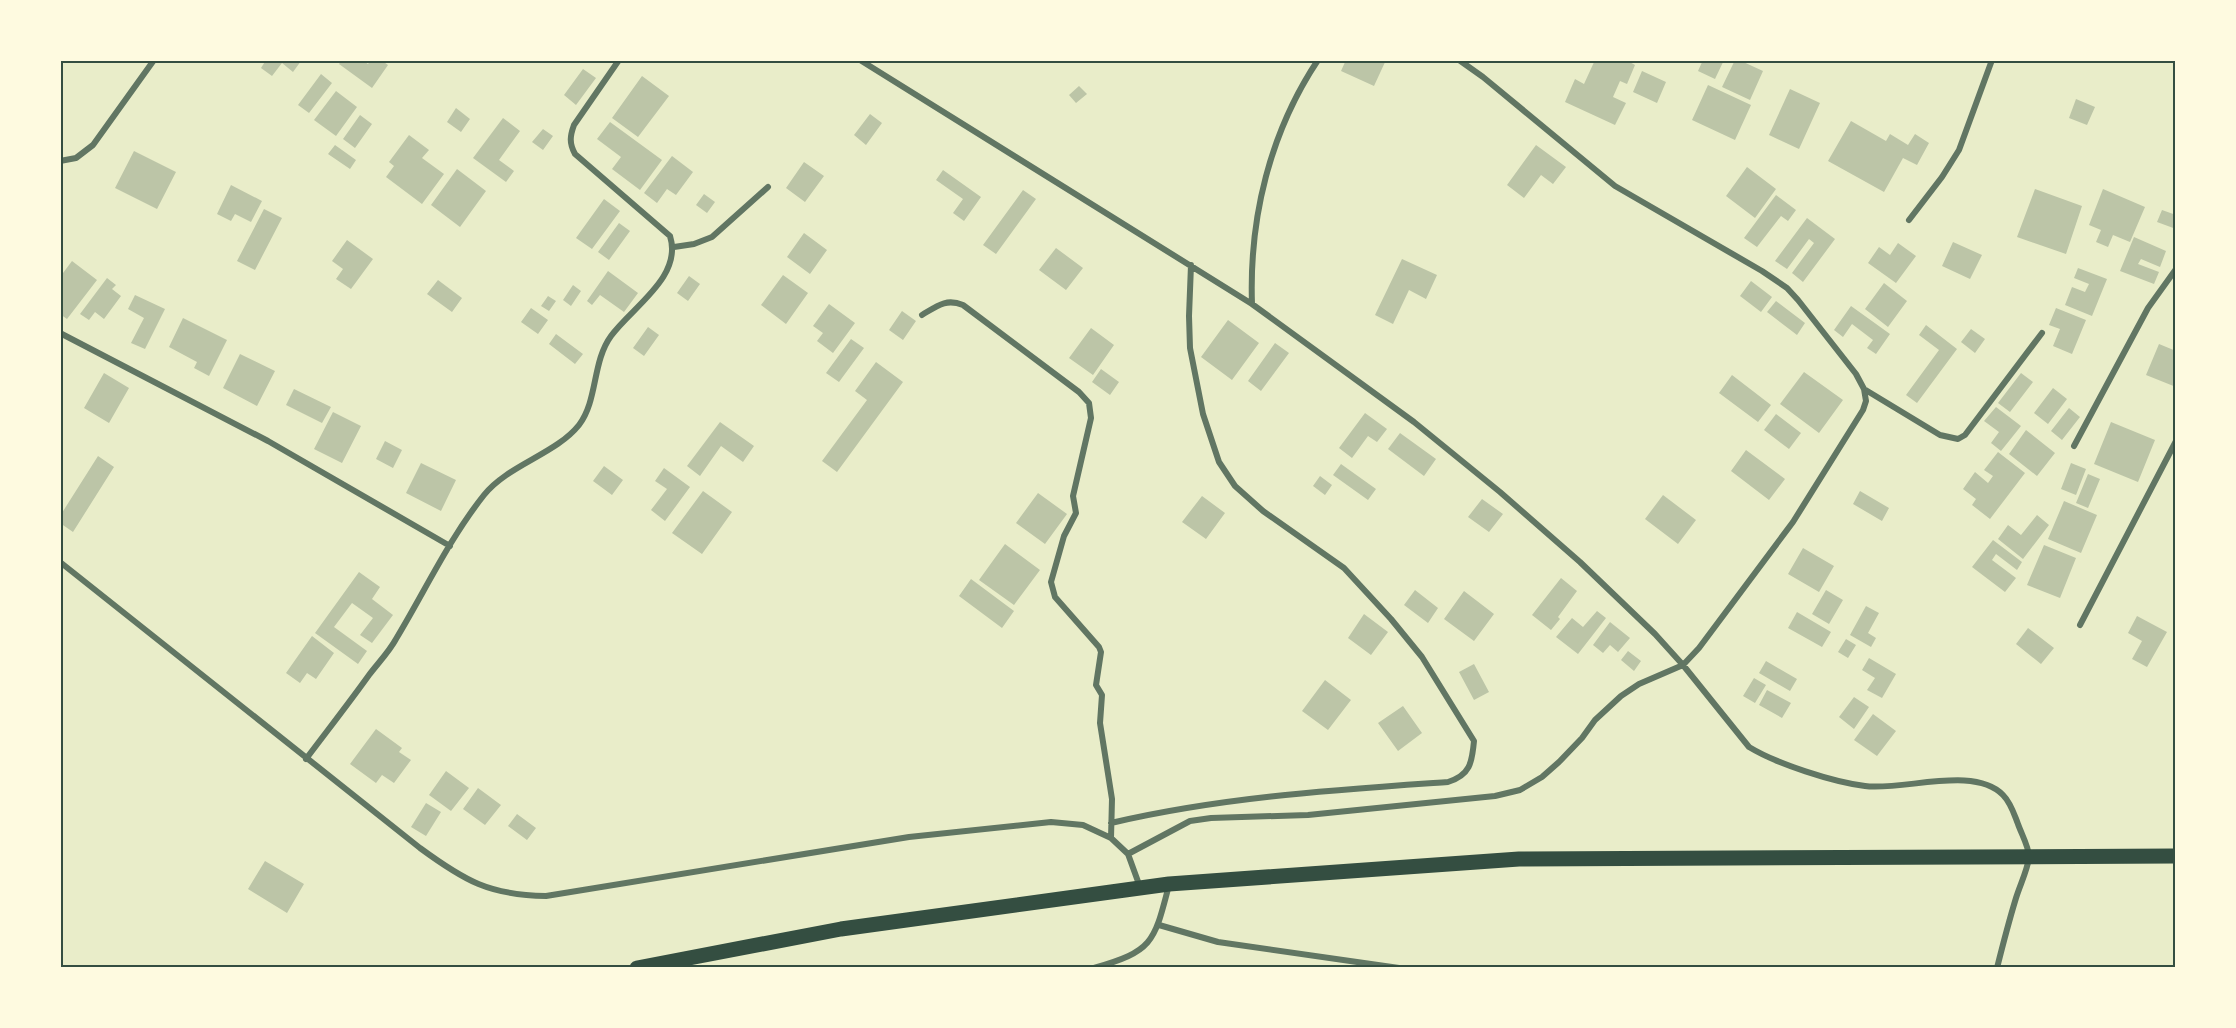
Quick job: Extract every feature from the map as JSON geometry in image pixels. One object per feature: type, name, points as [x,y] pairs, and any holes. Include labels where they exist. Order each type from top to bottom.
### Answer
[{"type":"main road","points":[[637,968],[841,929],[1169,884],[1519,860],[2176,856]]},
{"type":"street","points":[[60,161],[76,158],[93,145],[154,60]]},
{"type":"street","points":[[306,759],[395,641],[450,546],[486,493],[504,477],[567,436],[580,424],[588,406],[602,353],[611,336],[666,274],[674,247],[670,236],[575,154],[570,146],[574,125],[619,60]]},
{"type":"street","points":[[860,60],[1252,304],[1414,422],[1500,492],[1580,562],[1655,634],[1749,747],[1764,756],[1844,782],[1866,786],[1889,787],[1954,780],[1970,782],[1998,791],[2012,808],[2029,856],[1997,968]]},
{"type":"street","points":[[1252,304],[1251,269],[1264,179],[1277,139],[1296,94],[1317,60]]},
{"type":"street","points":[[1128,854],[1190,821],[1211,818],[1308,815],[1495,796],[1520,790],[1542,777],[1582,738],[1595,720],[1621,696],[1639,684],[1683,665],[1752,579],[1793,522],[1863,410],[1866,400],[1864,389],[1849,364],[1786,288],[1762,271],[1615,186],[1483,77],[1459,60]]},
{"type":"street","points":[[1909,220],[1942,177],[1959,150],[1992,60]]},
{"type":"street","points":[[674,247],[694,244],[712,237],[768,187]]},
{"type":"street","points":[[1111,823],[1168,810],[1270,795],[1448,782],[1460,778],[1469,768],[1472,757],[1474,741],[1422,657],[1391,619],[1344,568],[1263,511],[1235,486],[1219,462],[1203,414],[1190,348],[1191,265]]},
{"type":"street","points":[[2074,446],[2148,308],[2176,269]]},
{"type":"street","points":[[922,315],[945,302],[963,305],[1079,392],[1089,403],[1091,418],[1073,496],[1076,513],[1064,536],[1051,582],[1055,597],[1101,652],[1096,685],[1102,695],[1100,723],[1112,799],[1111,838]]},
{"type":"street","points":[[60,333],[268,441],[450,546]]},
{"type":"street","points":[[1864,389],[1940,435],[1958,438],[1965,435],[2042,333]]},
{"type":"street","points":[[2080,625],[2176,441]]},
{"type":"street","points":[[60,562],[306,759],[443,865],[464,878],[493,891],[517,896],[546,896],[909,837],[1051,822],[1083,825],[1111,838],[1128,854],[1140,888]]},
{"type":"street","points":[[1094,968],[1120,961],[1140,952],[1159,925],[1169,884]]},
{"type":"street","points":[[1159,925],[1218,942],[1399,968]]},
{"type":"building","points":[[266,60],[301,61],[293,72],[282,63],[272,76],[261,68]]},
{"type":"building","points":[[342,60],[362,60],[368,64],[371,60],[381,60],[388,65],[372,88],[339,64]]},
{"type":"building","points":[[1346,60],[1366,60],[1373,63],[1375,60],[1386,60],[1374,86],[1341,71]]},
{"type":"building","points":[[1595,60],[1626,60],[1635,65],[1627,84],[1620,81],[1613,97],[1626,103],[1615,125],[1565,102],[1575,79],[1584,84]]},
{"type":"building","points":[[1703,60],[1724,60],[1715,79],[1698,71]]},
{"type":"building","points":[[1735,60],[1763,71],[1750,100],[1722,87]]},
{"type":"building","points":[[583,69],[596,78],[576,105],[564,95]]},
{"type":"building","points":[[1642,71],[1666,82],[1657,103],[1633,92]]},
{"type":"building","points":[[321,74],[332,83],[309,113],[298,105]]},
{"type":"building","points":[[642,76],[669,96],[638,137],[612,118]]},
{"type":"building","points":[[1708,85],[1751,105],[1735,140],[1692,120]]},
{"type":"building","points":[[1079,86],[1087,94],[1076,103],[1069,95]]},
{"type":"building","points":[[1790,89],[1820,103],[1799,149],[1769,135]]},
{"type":"building","points":[[336,91],[357,107],[336,136],[314,120]]},
{"type":"building","points":[[2076,99],[2095,107],[2087,125],[2069,118]]},
{"type":"building","points":[[456,108],[470,119],[461,132],[447,122]]},
{"type":"building","points":[[870,114],[882,123],[866,145],[854,135]]},
{"type":"building","points":[[360,115],[372,124],[355,148],[343,139]]},
{"type":"building","points":[[503,118],[520,131],[499,160],[514,171],[506,182],[473,158]]},
{"type":"building","points":[[1851,121],[1886,141],[1890,134],[1908,145],[1915,134],[1929,143],[1917,165],[1903,158],[1884,192],[1828,161]]},
{"type":"building","points":[[610,122],[662,160],[640,190],[612,169],[621,157],[597,139]]},
{"type":"building","points":[[543,129],[553,136],[543,150],[532,142]]},
{"type":"building","points":[[409,135],[429,150],[422,158],[444,174],[422,204],[386,177],[394,166],[389,162]]},
{"type":"building","points":[[335,145],[356,160],[350,169],[328,154]]},
{"type":"building","points":[[1536,145],[1566,167],[1553,184],[1541,175],[1524,198],[1507,185]]},
{"type":"building","points":[[134,151],[176,172],[157,209],[115,188]]},
{"type":"building","points":[[672,156],[693,172],[676,195],[667,189],[657,203],[644,193]]},
{"type":"building","points":[[804,162],[824,176],[805,202],[786,188]]},
{"type":"building","points":[[1747,167],[1776,189],[1755,218],[1726,196]]},
{"type":"building","points":[[457,169],[486,191],[460,227],[431,205]]},
{"type":"building","points":[[943,170],[981,197],[964,221],[953,213],[963,199],[936,180]]},
{"type":"building","points":[[231,185],[262,201],[251,222],[235,214],[231,221],[217,214]]},
{"type":"building","points":[[2035,189],[2082,206],[2066,254],[2017,237]]},
{"type":"building","points":[[2103,189],[2145,207],[2130,242],[2113,235],[2108,247],[2096,242],[2101,230],[2089,225]]},
{"type":"building","points":[[1023,190],[1036,199],[996,254],[983,245]]},
{"type":"building","points":[[704,194],[715,202],[707,213],[696,205]]},
{"type":"building","points":[[1776,195],[1796,210],[1788,221],[1781,216],[1757,247],[1744,238]]},
{"type":"building","points":[[604,199],[620,211],[592,249],[576,238]]},
{"type":"building","points":[[264,209],[282,218],[255,270],[237,261]]},
{"type":"building","points":[[2162,210],[2176,215],[2176,229],[2157,222]]},
{"type":"building","points":[[1807,218],[1835,239],[1803,282],[1792,273],[1814,243],[1809,239],[1787,269],[1775,261]]},
{"type":"building","points":[[619,223],[630,231],[609,260],[598,252]]},
{"type":"building","points":[[804,233],[827,250],[810,274],[787,257]]},
{"type":"building","points":[[2134,237],[2166,251],[2160,267],[2141,259],[2138,264],[2159,272],[2154,284],[2120,271]]},
{"type":"building","points":[[347,240],[373,259],[351,289],[336,279],[343,269],[332,261]]},
{"type":"building","points":[[1953,242],[1982,255],[1970,279],[1942,266]]},
{"type":"building","points":[[1898,243],[1916,256],[1896,283],[1868,263],[1879,247],[1890,255]]},
{"type":"building","points":[[1056,248],[1083,268],[1066,290],[1039,270]]},
{"type":"building","points":[[1402,259],[1437,275],[1426,299],[1409,290],[1393,324],[1375,315]]},
{"type":"building","points":[[72,261],[97,280],[67,319],[60,314],[60,277]]},
{"type":"building","points":[[2078,268],[2107,279],[2092,316],[2065,305],[2072,287],[2085,292],[2089,284],[2074,278]]},
{"type":"building","points":[[608,271],[638,293],[624,312],[600,295],[592,305],[587,301]]},
{"type":"building","points":[[783,275],[808,293],[786,324],[761,305]]},
{"type":"building","points":[[689,276],[700,284],[688,301],[677,293]]},
{"type":"building","points":[[107,278],[116,285],[112,289],[121,296],[104,319],[95,312],[89,320],[80,314]]},
{"type":"building","points":[[438,280],[462,298],[452,312],[427,294]]},
{"type":"building","points":[[1751,281],[1772,297],[1761,312],[1740,296]]},
{"type":"building","points":[[1884,283],[1907,301],[1888,327],[1865,309]]},
{"type":"building","points":[[573,285],[581,291],[571,306],[563,300]]},
{"type":"building","points":[[135,295],[165,309],[145,349],[131,343],[144,318],[128,309]]},
{"type":"building","points":[[548,296],[556,301],[549,311],[541,306]]},
{"type":"building","points":[[1776,301],[1805,323],[1797,335],[1767,312]]},
{"type":"building","points":[[829,304],[855,323],[833,353],[817,341],[823,333],[813,326]]},
{"type":"building","points":[[1851,306],[1890,334],[1876,354],[1867,348],[1873,340],[1852,324],[1843,337],[1834,330]]},
{"type":"building","points":[[531,308],[548,320],[538,334],[521,322]]},
{"type":"building","points":[[2056,308],[2086,320],[2072,354],[2053,346],[2060,329],[2049,325]]},
{"type":"building","points":[[902,311],[916,321],[903,340],[889,330]]},
{"type":"building","points":[[183,318],[227,340],[209,376],[194,368],[197,362],[169,347]]},
{"type":"building","points":[[1228,320],[1259,343],[1232,380],[1201,357]]},
{"type":"building","points":[[1926,325],[1957,349],[1917,403],[1906,395],[1939,350],[1919,335]]},
{"type":"building","points":[[648,327],[659,335],[644,356],[633,348]]},
{"type":"building","points":[[1091,328],[1114,345],[1093,375],[1069,358]]},
{"type":"building","points":[[1971,329],[1985,339],[1975,353],[1961,342]]},
{"type":"building","points":[[556,334],[583,354],[575,364],[549,344]]},
{"type":"building","points":[[851,339],[864,348],[839,382],[826,373]]},
{"type":"building","points":[[1275,343],[1289,353],[1261,391],[1248,381]]},
{"type":"building","points":[[2159,344],[2176,351],[2176,387],[2146,375]]},
{"type":"building","points":[[240,354],[275,371],[257,406],[223,388]]},
{"type":"building","points":[[876,362],[903,382],[837,472],[822,461],[867,400],[855,391]]},
{"type":"building","points":[[1101,369],[1119,382],[1110,395],[1092,382]]},
{"type":"building","points":[[1804,372],[1843,400],[1819,433],[1780,404]]},
{"type":"building","points":[[104,373],[129,388],[109,423],[84,408]]},
{"type":"building","points":[[2021,373],[2033,382],[2010,412],[1998,403]]},
{"type":"building","points":[[1732,375],[1771,405],[1758,422],[1719,393]]},
{"type":"building","points":[[2053,388],[2067,399],[2048,424],[2034,413]]},
{"type":"building","points":[[294,389],[331,407],[322,423],[286,405]]},
{"type":"building","points":[[1996,407],[2021,426],[2001,451],[1991,443],[1999,432],[1984,421]]},
{"type":"building","points":[[2069,408],[2080,417],[2062,440],[2051,431]]},
{"type":"building","points":[[333,412],[361,426],[342,463],[314,449]]},
{"type":"building","points":[[1365,413],[1387,429],[1377,442],[1368,436],[1352,458],[1339,448]]},
{"type":"building","points":[[1776,414],[1801,433],[1789,449],[1764,430]]},
{"type":"building","points":[[720,422],[754,446],[743,462],[721,446],[700,476],[687,466]]},
{"type":"building","points":[[2111,422],[2155,440],[2138,482],[2094,464]]},
{"type":"building","points":[[2026,430],[2055,453],[2037,476],[2009,454]]},
{"type":"building","points":[[1400,433],[1436,459],[1424,476],[1388,449]]},
{"type":"building","points":[[385,441],[402,450],[393,468],[376,459]]},
{"type":"building","points":[[1746,450],[1785,479],[1769,500],[1731,471]]},
{"type":"building","points":[[1998,452],[2025,473],[1990,519],[1972,505],[1976,499],[1963,489],[1975,472],[1988,483],[1993,476],[1984,470]]},
{"type":"building","points":[[98,456],[114,467],[73,532],[60,523],[60,516]]},
{"type":"building","points":[[421,463],[456,480],[441,511],[406,493]]},
{"type":"building","points":[[2071,463],[2086,469],[2076,495],[2061,489]]},
{"type":"building","points":[[1341,464],[1376,489],[1368,500],[1333,475]]},
{"type":"building","points":[[604,466],[623,480],[612,495],[593,481]]},
{"type":"building","points":[[664,468],[690,487],[665,521],[651,510],[667,489],[655,481]]},
{"type":"building","points":[[2088,474],[2100,479],[2088,508],[2076,503]]},
{"type":"building","points":[[1320,476],[1332,485],[1325,495],[1313,486]]},
{"type":"building","points":[[703,491],[732,512],[702,554],[672,533]]},
{"type":"building","points":[[1860,491],[1889,508],[1882,521],[1853,504]]},
{"type":"building","points":[[1038,493],[1067,514],[1045,544],[1016,523]]},
{"type":"building","points":[[1663,495],[1696,520],[1678,544],[1645,519]]},
{"type":"building","points":[[1202,496],[1225,513],[1206,539],[1182,522]]},
{"type":"building","points":[[1482,499],[1503,514],[1489,532],[1468,517]]},
{"type":"building","points":[[2064,501],[2097,515],[2081,553],[2048,539]]},
{"type":"building","points":[[2037,515],[2049,525],[2023,559],[1998,539],[2008,525],[2021,535]]},
{"type":"building","points":[[1993,540],[2022,562],[2017,570],[1996,554],[1992,560],[2016,578],[2005,592],[1972,567]]},
{"type":"building","points":[[1005,544],[1040,570],[1014,605],[979,580]]},
{"type":"building","points":[[2044,545],[2076,558],[2060,598],[2027,585]]},
{"type":"building","points":[[1803,548],[1834,566],[1819,592],[1788,574]]},
{"type":"building","points":[[359,572],[380,587],[372,599],[393,615],[372,643],[360,635],[373,618],[352,603],[334,627],[367,651],[358,664],[315,633]]},
{"type":"building","points":[[1561,578],[1577,591],[1551,630],[1532,615]]},
{"type":"building","points":[[971,579],[1014,611],[1002,628],[959,596]]},
{"type":"building","points":[[1415,590],[1438,608],[1428,623],[1404,605]]},
{"type":"building","points":[[1826,590],[1843,600],[1829,624],[1812,614]]},
{"type":"building","points":[[1464,591],[1494,614],[1474,641],[1444,619]]},
{"type":"building","points":[[1866,606],[1879,613],[1868,633],[1876,638],[1871,647],[1850,635]]},
{"type":"building","points":[[1597,611],[1606,618],[1578,654],[1556,637],[1572,618],[1583,627]]},
{"type":"building","points":[[1797,612],[1831,632],[1822,647],[1788,628]]},
{"type":"building","points":[[1364,614],[1388,632],[1371,655],[1348,638]]},
{"type":"building","points":[[2137,616],[2167,632],[2147,667],[2132,659],[2142,641],[2128,633]]},
{"type":"building","points":[[1610,622],[1630,638],[1618,652],[1610,645],[1603,653],[1593,645]]},
{"type":"building","points":[[2028,628],[2054,648],[2041,664],[2016,644]]},
{"type":"building","points":[[312,636],[334,653],[316,679],[307,673],[300,683],[286,673]]},
{"type":"building","points":[[1846,639],[1856,645],[1848,658],[1838,652]]},
{"type":"building","points":[[1628,651],[1641,661],[1634,671],[1621,660]]},
{"type":"building","points":[[1869,658],[1896,674],[1882,698],[1867,690],[1875,678],[1862,670]]},
{"type":"building","points":[[1766,661],[1797,679],[1790,691],[1759,673]]},
{"type":"building","points":[[1474,664],[1489,692],[1474,700],[1459,672]]},
{"type":"building","points":[[1754,678],[1766,685],[1755,703],[1743,696]]},
{"type":"building","points":[[1325,680],[1351,700],[1328,730],[1302,711]]},
{"type":"building","points":[[1767,690],[1791,703],[1782,718],[1759,705]]},
{"type":"building","points":[[1854,697],[1869,707],[1854,729],[1839,717]]},
{"type":"building","points":[[1403,706],[1422,733],[1398,751],[1378,723]]},
{"type":"building","points":[[1873,714],[1896,731],[1877,756],[1854,740]]},
{"type":"building","points":[[376,729],[402,748],[399,752],[411,760],[394,783],[382,775],[376,783],[350,764]]},
{"type":"building","points":[[446,771],[469,788],[451,811],[429,795]]},
{"type":"building","points":[[478,788],[501,805],[485,825],[463,809]]},
{"type":"building","points":[[426,803],[441,812],[426,836],[411,827]]},
{"type":"building","points":[[517,814],[536,828],[527,840],[508,826]]},
{"type":"building","points":[[265,861],[304,884],[287,913],[248,889]]}]
